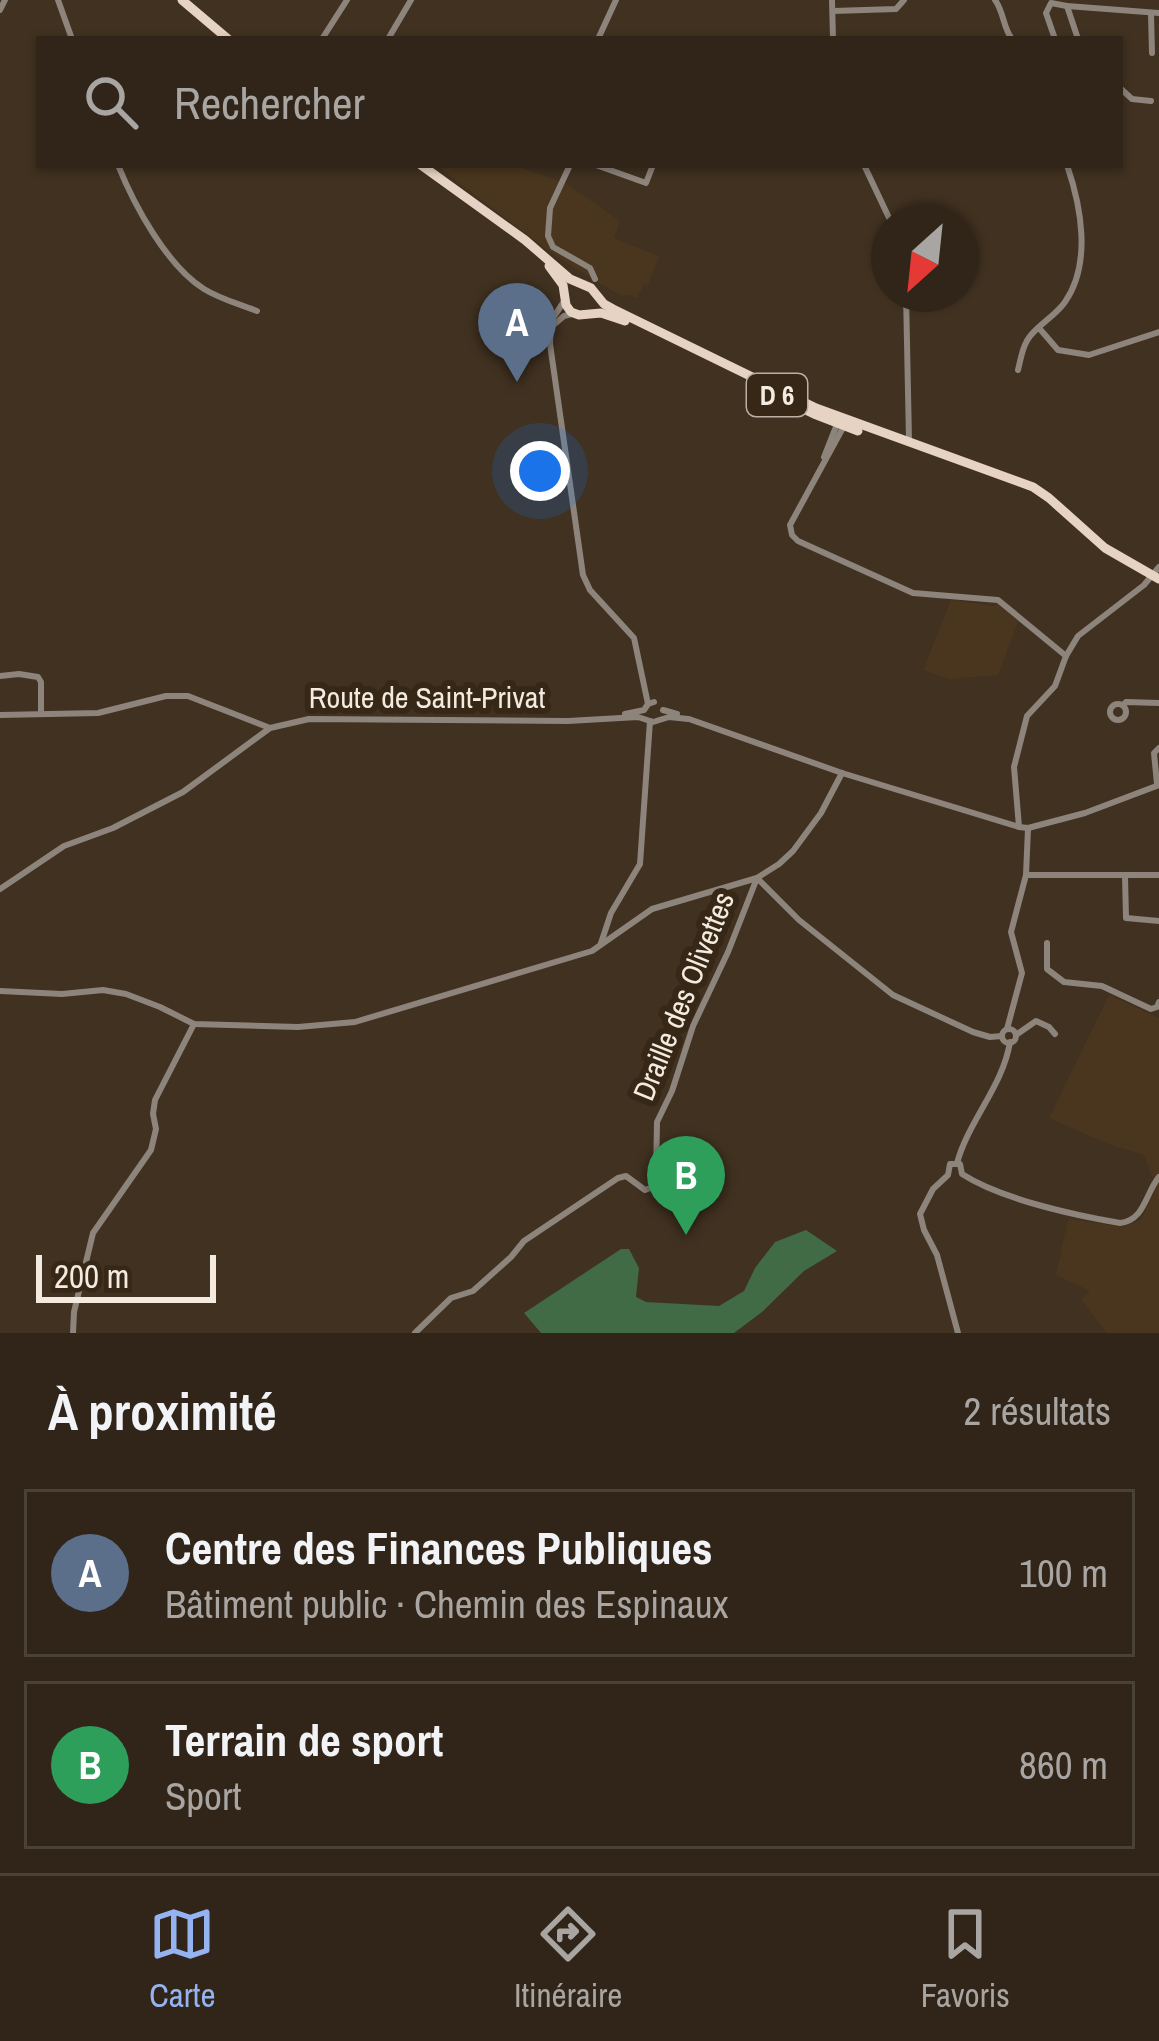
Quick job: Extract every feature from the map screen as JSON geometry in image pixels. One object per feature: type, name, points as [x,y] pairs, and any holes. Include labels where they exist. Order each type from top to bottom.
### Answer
[{"type":"main road","points":[[182,0],[224,36]]},
{"type":"main road","points":[[425,168],[538,252],[578,284],[595,289],[595,305],[589,312],[575,314],[568,309],[563,284],[538,252]]},
{"type":"main road","points":[[565,299],[578,284]]},
{"type":"main road","name":"D 6","points":[[595,289],[613,309],[801,405],[1033,487],[1105,548],[1156,574]]},
{"type":"main road","name":"D 6","points":[[589,312],[652,330]]},
{"type":"street","points":[[0,10],[5,0]]},
{"type":"street","points":[[58,0],[71,36]]},
{"type":"street","points":[[324,36],[347,0]]},
{"type":"street","points":[[390,36],[411,0]]},
{"type":"street","points":[[599,36],[616,0]]},
{"type":"street","points":[[832,0],[833,36]]},
{"type":"street","points":[[832,11],[896,9],[904,0]]},
{"type":"street","points":[[995,0],[1003,10],[1010,36]]},
{"type":"street","points":[[1054,36],[1046,13],[1052,1],[1155,14],[1152,53]]},
{"type":"street","points":[[1066,6],[1077,36]]},
{"type":"street","points":[[1123,91],[1132,99],[1151,101]]},
{"type":"street","points":[[119,168],[134,205],[193,282],[256,311]]},
{"type":"street","points":[[569,168],[550,208],[548,236],[553,247],[590,268],[595,289]]},
{"type":"street","points":[[604,168],[646,183],[652,168]]},
{"type":"street","points":[[865,168],[882,204]]},
{"type":"street","points":[[1018,370],[1030,335],[1063,305],[1080,268],[1076,193],[1067,168]]},
{"type":"street","points":[[565,299],[551,321],[550,344],[583,575],[590,590],[634,638],[652,713],[640,865],[610,913],[599,947]]},
{"type":"street","points":[[906,312],[909,443]]},
{"type":"street","points":[[550,328],[564,316],[575,314]]},
{"type":"street","points":[[1039,328],[1058,350],[1089,355],[1159,332]]},
{"type":"street","points":[[842,422],[790,525],[798,542],[913,593],[998,600],[1066,656]]},
{"type":"street","points":[[1004,1033],[1022,973],[1011,932],[1027,875],[1014,767],[1023,728],[1033,708],[1055,686],[1066,656],[1085,628],[1156,574]]},
{"type":"street","points":[[0,676],[38,677],[41,713]]},
{"type":"street","points":[[0,715],[98,713],[166,696],[188,696],[271,728]]},
{"type":"street","points":[[1123,705],[1159,703]]},
{"type":"street","name":"Route de Saint-Privat","points":[[0,889],[64,846],[113,828],[183,792],[271,728],[309,719],[568,721],[652,713],[688,719],[1023,828]]},
{"type":"street","points":[[1023,828],[1085,813],[1158,785],[1154,753],[1159,748]]},
{"type":"street","name":"Draille des Olivettes","points":[[416,1333],[451,1298],[473,1292],[524,1240],[618,1178],[626,1177],[645,1190],[652,1187],[657,1122],[757,878],[793,851],[842,772]]},
{"type":"street","points":[[1027,875],[1159,875]]},
{"type":"street","points":[[1126,876],[1126,918],[1159,920]]},
{"type":"street","points":[[0,991],[62,994],[103,990],[126,994],[194,1024],[298,1027],[355,1022],[592,952],[652,909],[757,878],[799,920],[893,995],[973,1032],[991,1037],[1013,1030],[1005,1064],[957,1163]]},
{"type":"street","points":[[1046,943],[1047,969],[1064,982],[1102,986],[1151,1009],[1159,1002]]},
{"type":"street","points":[[1012,1039],[1036,1021],[1055,1034]]},
{"type":"street","points":[[73,1333],[93,1233],[152,1148],[155,1100],[194,1024]]},
{"type":"street","points":[[958,1333],[937,1255],[920,1214],[950,1164],[962,1166],[962,1174]]},
{"type":"street","points":[[948,1174],[956,1178],[962,1174]]},
{"type":"street","points":[[962,1174],[1054,1210],[1120,1223],[1137,1216],[1159,1178]]},
{"type":"shaded area","points":[[440,168],[522,168],[567,184],[620,221],[614,238],[659,256],[648,285],[644,284],[637,298],[621,296],[555,256]]},
{"type":"shaded area","points":[[951,600],[997,603],[1019,620],[998,675],[950,679],[923,670]]},
{"type":"shaded area","points":[[1109,995],[1159,1018],[1159,1333],[1107,1333],[1081,1299],[1090,1291],[1056,1275],[1068,1219],[1122,1227],[1141,1220],[1156,1187],[1144,1155],[1049,1118]]},
{"type":"green space","points":[[806,1230],[837,1251],[804,1271],[734,1333],[541,1333],[524,1313],[621,1249],[629,1249],[639,1268],[636,1297],[646,1302],[719,1306],[744,1291],[775,1242]]},
{"type":"place","name":"Centre des Finances Publiques","points":[[517,382]]},
{"type":"place","name":"Terrain de sport","points":[[686,1235]]}]
